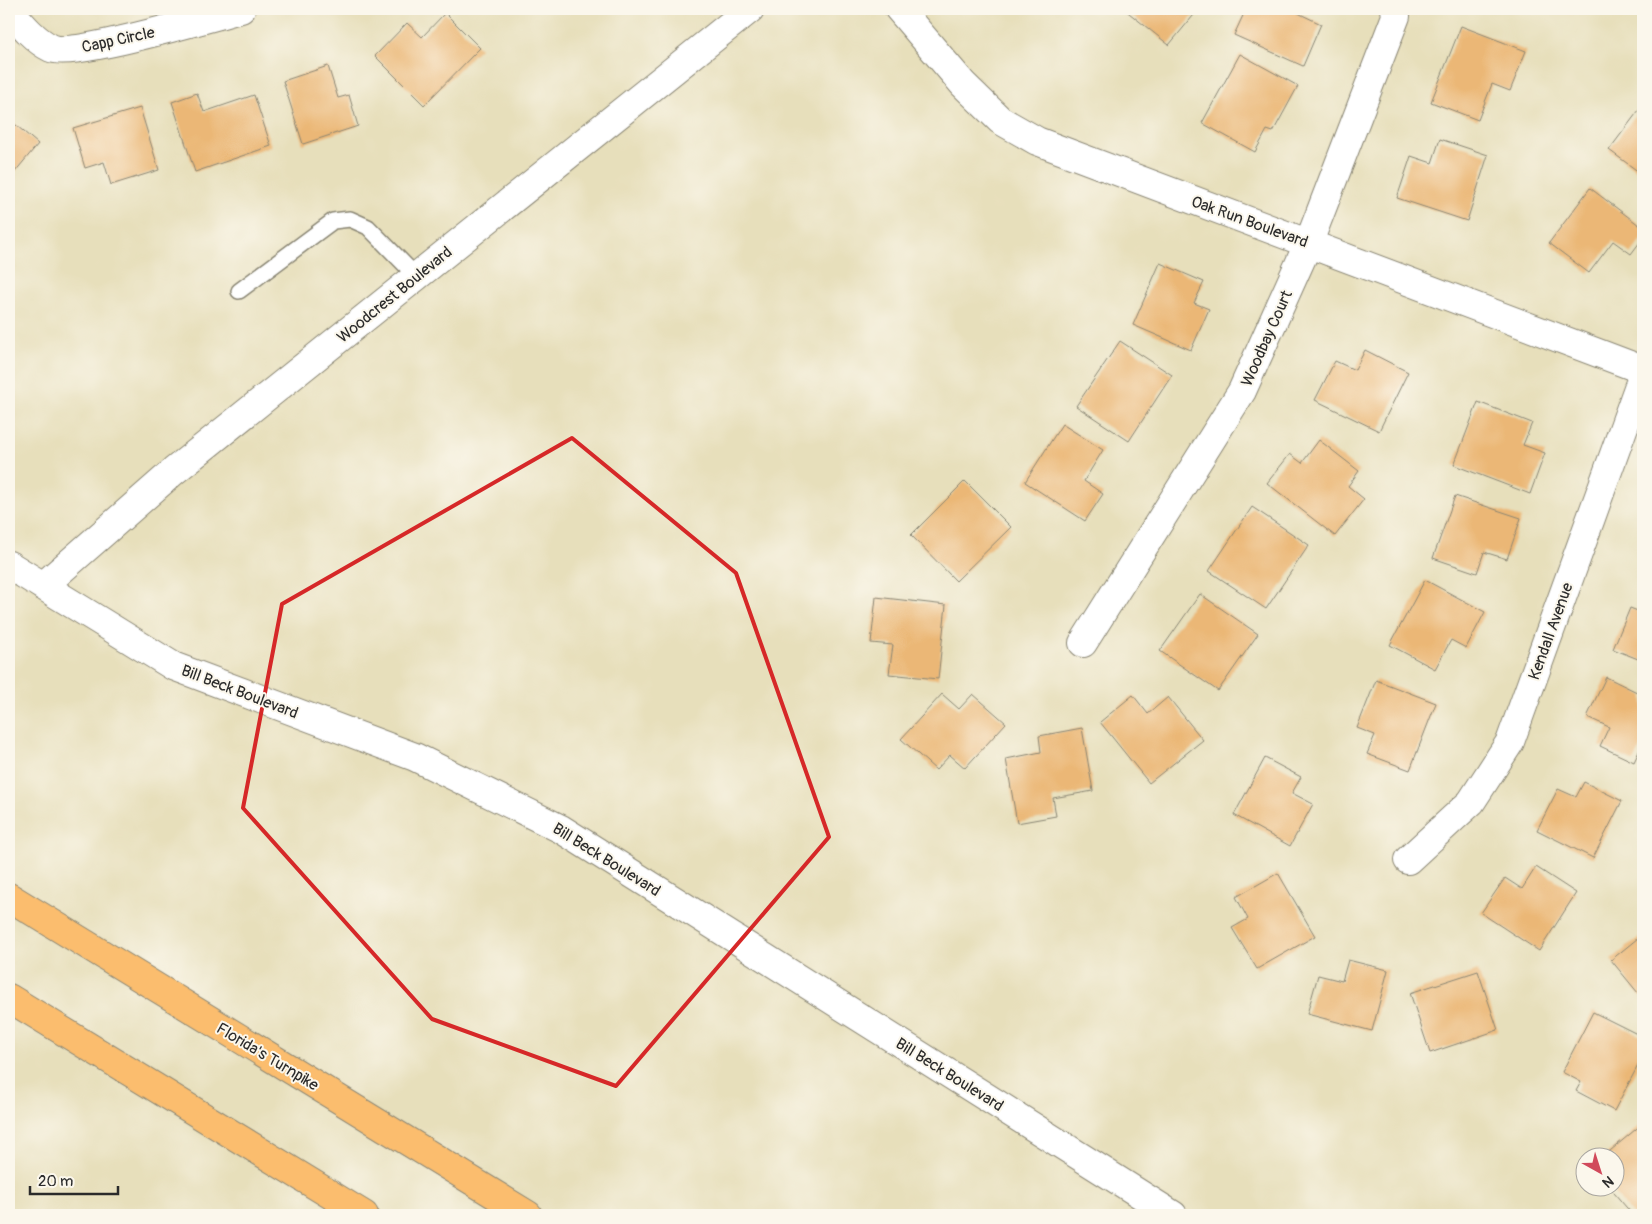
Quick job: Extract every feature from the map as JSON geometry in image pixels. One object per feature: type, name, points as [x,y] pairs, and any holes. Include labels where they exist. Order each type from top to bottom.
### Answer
[{"type":"highway","name":"Florida's Turnpike","points":[[9,898],[528,1215]]},
{"type":"highway","points":[[9,998],[364,1215]]},
{"type":"street","name":"Capp Circle","points":[[9,9],[23,26],[52,48],[89,48],[240,9]]},
{"type":"street","name":"Woodcrest Boulevard","points":[[43,586],[174,471],[750,9]]},
{"type":"street","name":"Oak Run Boulevard","points":[[899,9],[963,84],[1000,120],[1037,141],[1309,242],[1643,372]]},
{"type":"street","name":"Woodbay Court","points":[[1083,643],[1242,391],[1309,242],[1396,16],[1395,9]]},
{"type":"street","name":"Kendall Avenue","points":[[1408,860],[1471,802],[1510,742],[1643,372]]},
{"type":"street","name":"Bill Beck Boulevard","points":[[9,565],[173,666],[415,757],[562,829],[1173,1215]]},
{"type":"lane","points":[[239,291],[332,221],[350,219],[368,227],[416,276]]},
{"type":"highlighted area","points":[[572,438],[736,573],[829,837],[616,1086],[432,1019],[243,808],[282,604]]},
{"type":"building","points":[[1124,9],[1196,9],[1198,10],[1169,45]]},
{"type":"building","points":[[1246,9],[1300,9],[1298,13],[1321,24],[1303,66],[1234,35]]},
{"type":"building","points":[[445,13],[480,48],[424,105],[375,56],[407,23],[422,37]]},
{"type":"building","points":[[1461,26],[1526,51],[1510,91],[1492,84],[1478,120],[1431,102]]},
{"type":"building","points":[[1240,54],[1298,86],[1273,132],[1267,130],[1255,152],[1202,123]]},
{"type":"building","points":[[328,66],[338,98],[349,95],[358,126],[303,144],[283,81]]},
{"type":"building","points":[[197,93],[204,112],[254,95],[271,146],[195,172],[172,102]]},
{"type":"building","points":[[140,108],[159,170],[111,185],[104,162],[85,168],[73,128]]},
{"type":"building","points":[[1639,110],[1643,113],[1643,175],[1609,150]]},
{"type":"building","points":[[9,119],[38,144],[9,179]]},
{"type":"building","points":[[1440,139],[1488,155],[1467,221],[1397,198],[1411,156],[1432,163]]},
{"type":"building","points":[[1590,188],[1643,228],[1643,238],[1631,254],[1613,241],[1589,273],[1549,243]]},
{"type":"building","points":[[1160,263],[1204,282],[1194,303],[1209,309],[1191,350],[1133,325]]},
{"type":"building","points":[[1120,341],[1172,375],[1129,441],[1076,406]]},
{"type":"building","points":[[1365,350],[1408,372],[1379,431],[1315,400],[1335,361],[1355,370]]},
{"type":"building","points":[[1478,402],[1532,423],[1523,445],[1545,453],[1530,494],[1454,465]]},
{"type":"building","points":[[1062,424],[1103,450],[1084,481],[1103,494],[1085,521],[1025,482]]},
{"type":"building","points":[[1319,440],[1359,471],[1348,486],[1364,499],[1335,536],[1267,483],[1290,454],[1302,463]]},
{"type":"building","points":[[965,481],[1011,527],[956,581],[911,535]]},
{"type":"building","points":[[1455,496],[1521,518],[1507,559],[1484,552],[1477,573],[1433,558]]},
{"type":"building","points":[[1252,507],[1309,545],[1266,609],[1209,571]]},
{"type":"building","points":[[1425,580],[1485,612],[1466,648],[1451,640],[1435,669],[1390,645]]},
{"type":"building","points":[[1200,594],[1258,634],[1218,691],[1160,651]]},
{"type":"building","points":[[876,597],[946,605],[938,679],[889,674],[893,645],[871,643]]},
{"type":"building","points":[[1630,608],[1643,613],[1643,661],[1613,649]]},
{"type":"building","points":[[1606,677],[1643,695],[1643,743],[1634,762],[1600,746],[1609,727],[1587,717]]},
{"type":"building","points":[[1376,680],[1436,703],[1410,770],[1367,754],[1375,735],[1357,728]]},
{"type":"building","points":[[942,694],[959,709],[973,694],[1006,723],[965,768],[950,755],[936,770],[901,739]]},
{"type":"building","points":[[1133,695],[1148,714],[1168,697],[1203,740],[1149,783],[1100,722]]},
{"type":"building","points":[[1082,728],[1093,791],[1053,798],[1056,816],[1017,823],[1006,759],[1041,752],[1039,736]]},
{"type":"building","points":[[1265,758],[1301,777],[1292,793],[1313,804],[1290,846],[1234,815]]},
{"type":"building","points":[[1584,782],[1622,801],[1593,858],[1537,830],[1558,789],[1576,797]]},
{"type":"building","points":[[1536,867],[1576,893],[1539,951],[1481,913],[1505,878],[1522,889]]},
{"type":"building","points":[[1278,873],[1315,936],[1257,969],[1232,928],[1248,919],[1236,897]]},
{"type":"building","points":[[1643,934],[1643,999],[1611,960]]},
{"type":"building","points":[[1348,960],[1388,970],[1372,1031],[1307,1014],[1318,975],[1342,981]]},
{"type":"building","points":[[1478,971],[1498,1030],[1430,1053],[1410,993]]},
{"type":"building","points":[[1593,1012],[1643,1037],[1643,1056],[1614,1111],[1576,1091],[1581,1082],[1562,1072]]},
{"type":"building","points":[[1642,1124],[1643,1215],[1633,1215],[1617,1196],[1624,1196],[1624,1146],[1616,1146]]}]
